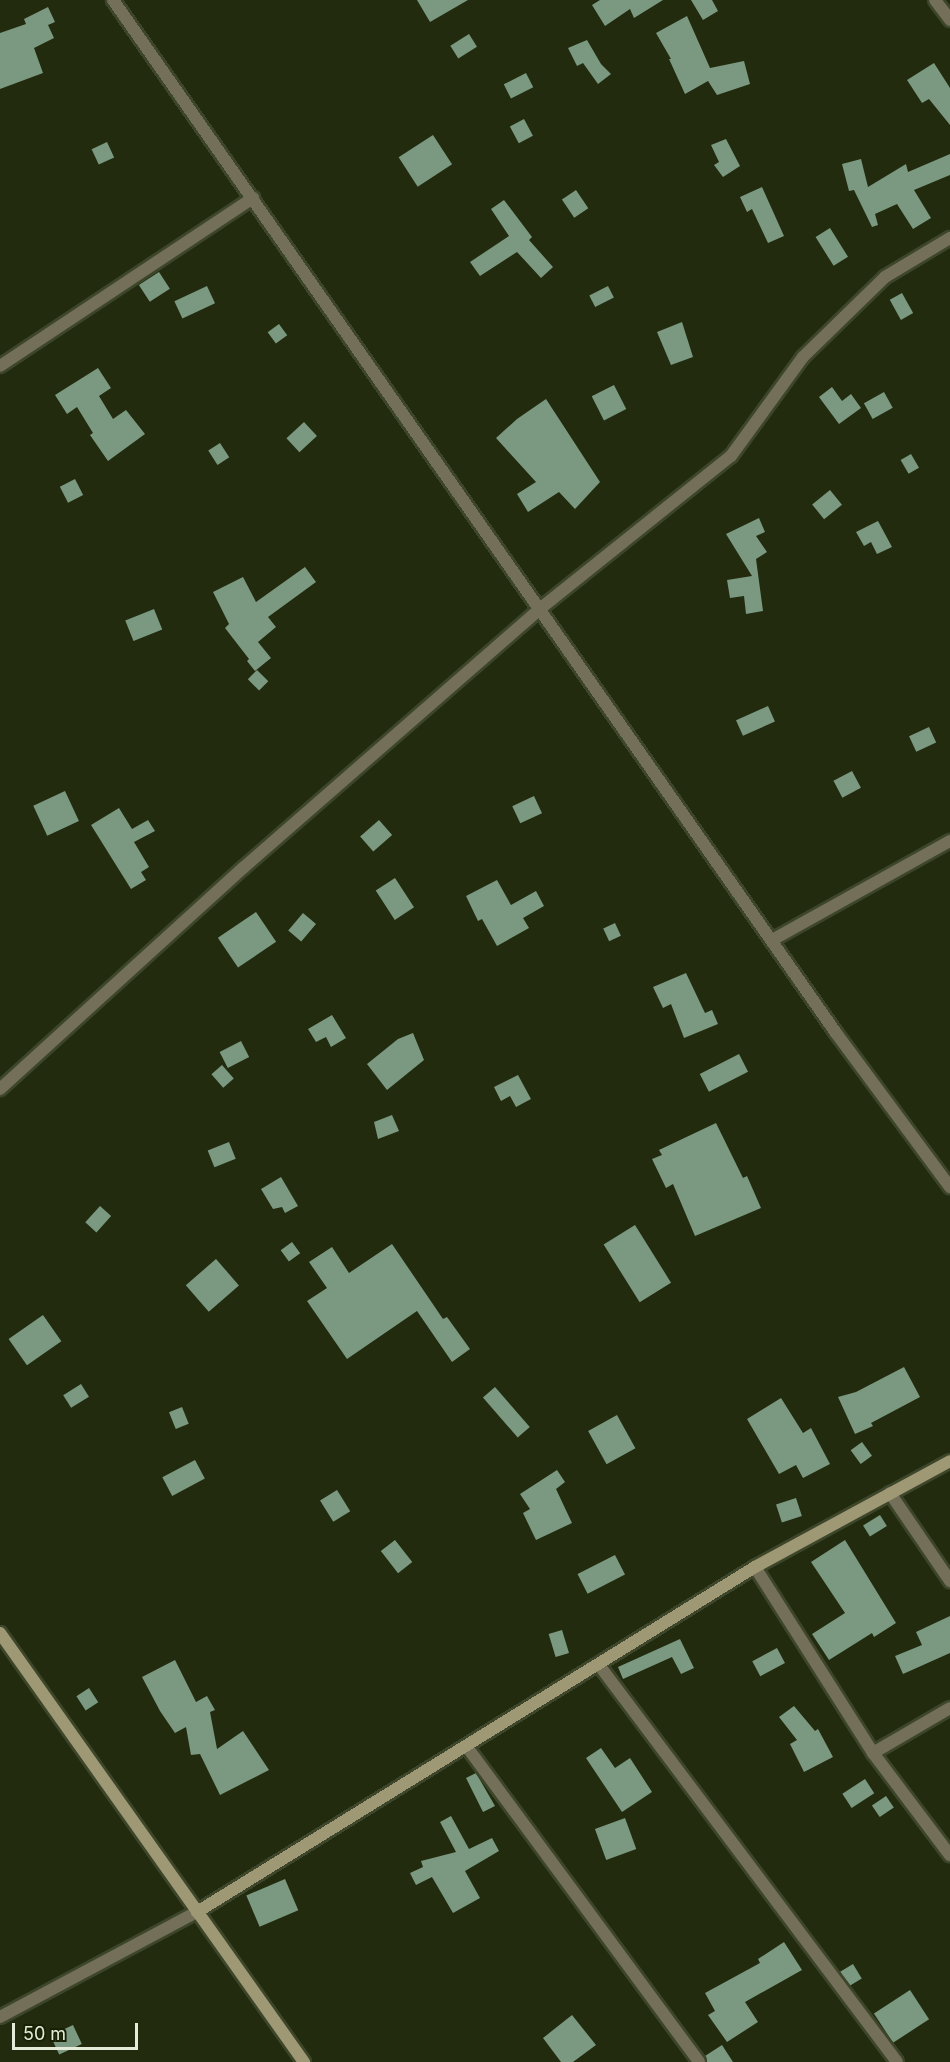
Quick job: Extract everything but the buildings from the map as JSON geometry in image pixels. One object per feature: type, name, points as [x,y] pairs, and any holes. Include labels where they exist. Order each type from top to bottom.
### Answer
[{"type":"street","points":[[935,0],[950,20]]},
{"type":"street","points":[[116,1],[772,940],[950,1187]]},
{"type":"street","points":[[0,366],[253,198]]},
{"type":"street","points":[[0,1089],[243,868],[541,608],[731,456],[803,357],[885,277],[950,238]]},
{"type":"street","points":[[772,940],[950,841]]},
{"type":"street","points":[[0,2017],[197,1912],[755,1567],[950,1461]]},
{"type":"street","points":[[890,1493],[950,1581]]},
{"type":"street","points":[[755,1567],[873,1753],[950,1855]]},
{"type":"street","points":[[0,1633],[304,2062]]},
{"type":"street","points":[[599,1665],[897,2062]]},
{"type":"street","points":[[873,1753],[950,1708]]},
{"type":"street","points":[[467,1747],[699,2062]]}]
